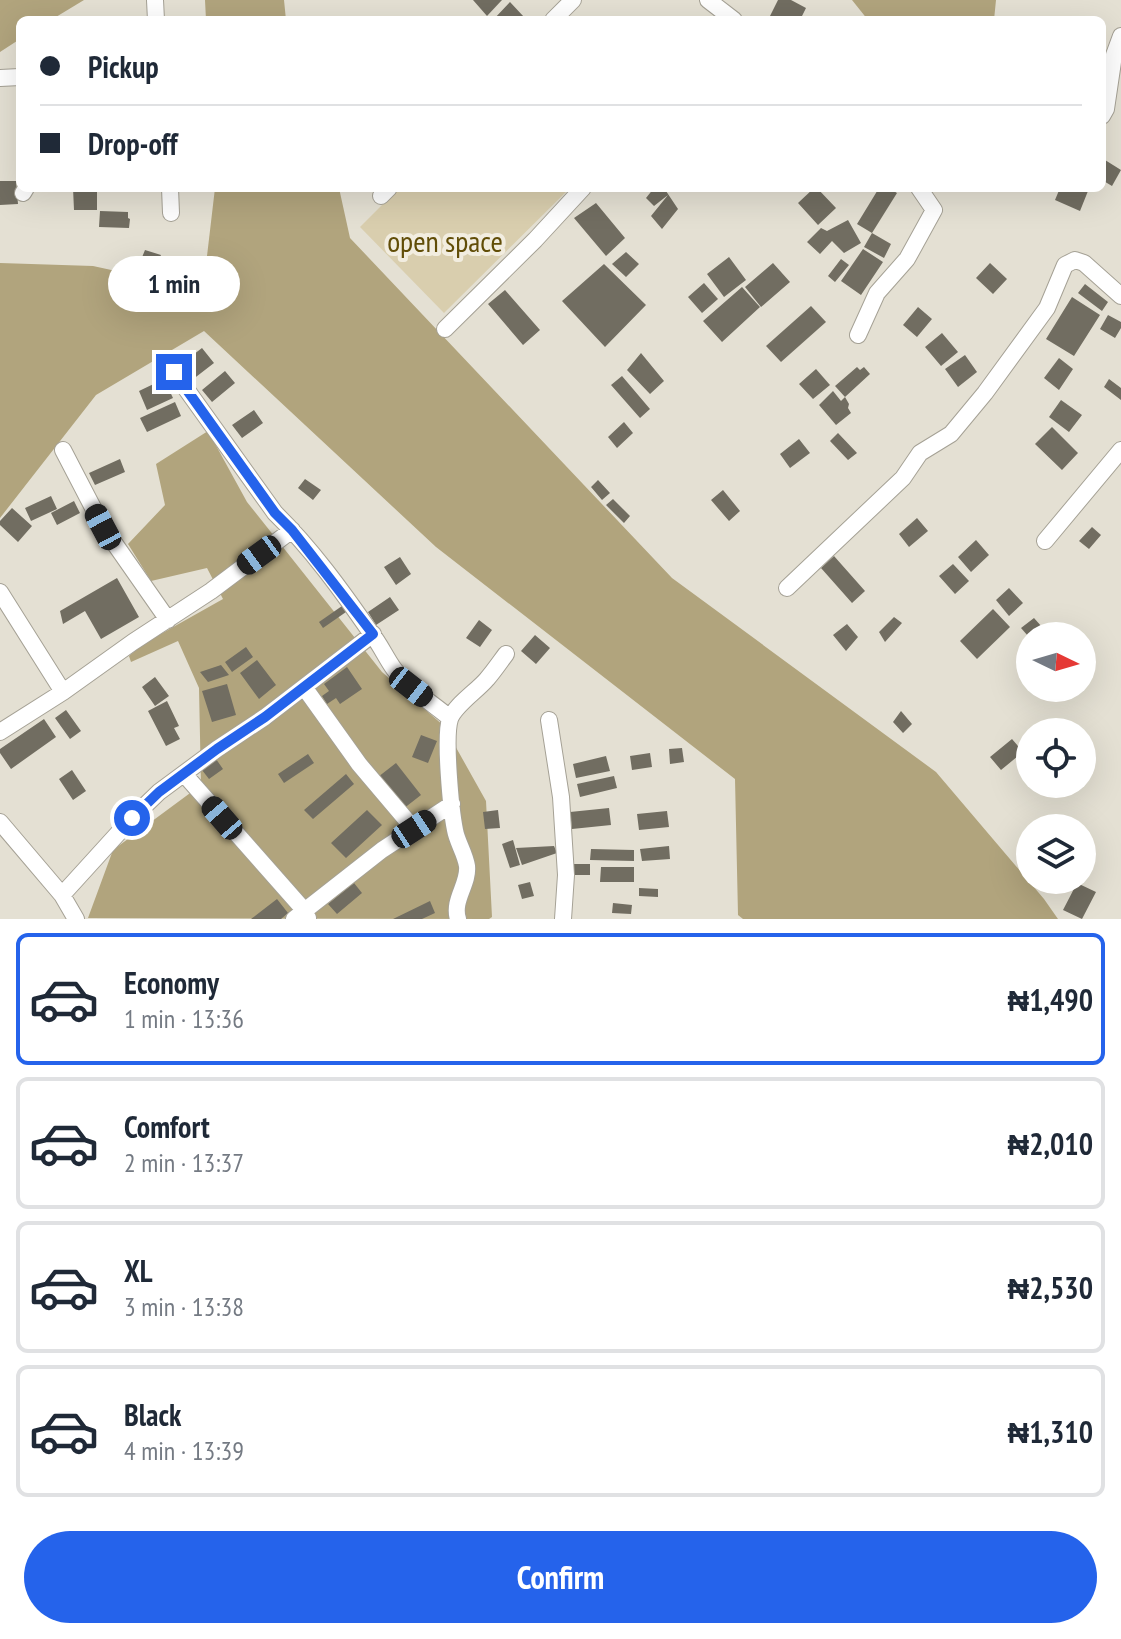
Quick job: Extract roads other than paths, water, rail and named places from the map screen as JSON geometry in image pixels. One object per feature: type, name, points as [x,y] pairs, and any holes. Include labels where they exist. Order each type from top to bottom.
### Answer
[{"type":"street","points":[[557,16],[573,0]]},
{"type":"street","points":[[708,0],[729,16]]},
{"type":"street","points":[[1106,109],[1114,55],[1121,36]]},
{"type":"street","points":[[170,192],[171,213]]},
{"type":"street","points":[[445,329],[579,192]]},
{"type":"street","points":[[858,335],[877,293],[907,259],[934,210],[922,192]]},
{"type":"street","points":[[787,588],[903,478],[920,453],[951,434],[1047,308],[1065,265],[1075,260],[1084,263],[1121,296]]},
{"type":"street","points":[[174,372],[275,513],[292,530],[373,634],[395,671],[450,718]]},
{"type":"street","points":[[63,450],[103,527],[168,620]]},
{"type":"street","points":[[1045,541],[1121,450]]},
{"type":"street","points":[[0,732],[211,591],[292,530]]},
{"type":"street","points":[[0,592],[63,692]]},
{"type":"street","points":[[62,895],[159,792],[373,634]]},
{"type":"street","points":[[458,919],[458,898],[467,877],[467,864],[455,832],[449,764],[450,718],[487,680],[506,654]]},
{"type":"street","points":[[304,687],[359,764],[414,829]]},
{"type":"street","points":[[549,720],[561,797],[566,875],[563,919]]},
{"type":"street","points":[[184,774],[302,916],[382,850],[452,804]]},
{"type":"street","points":[[0,822],[62,895],[76,919]]},
{"type":"park label","name":"open space","points":[[445,240]]}]
